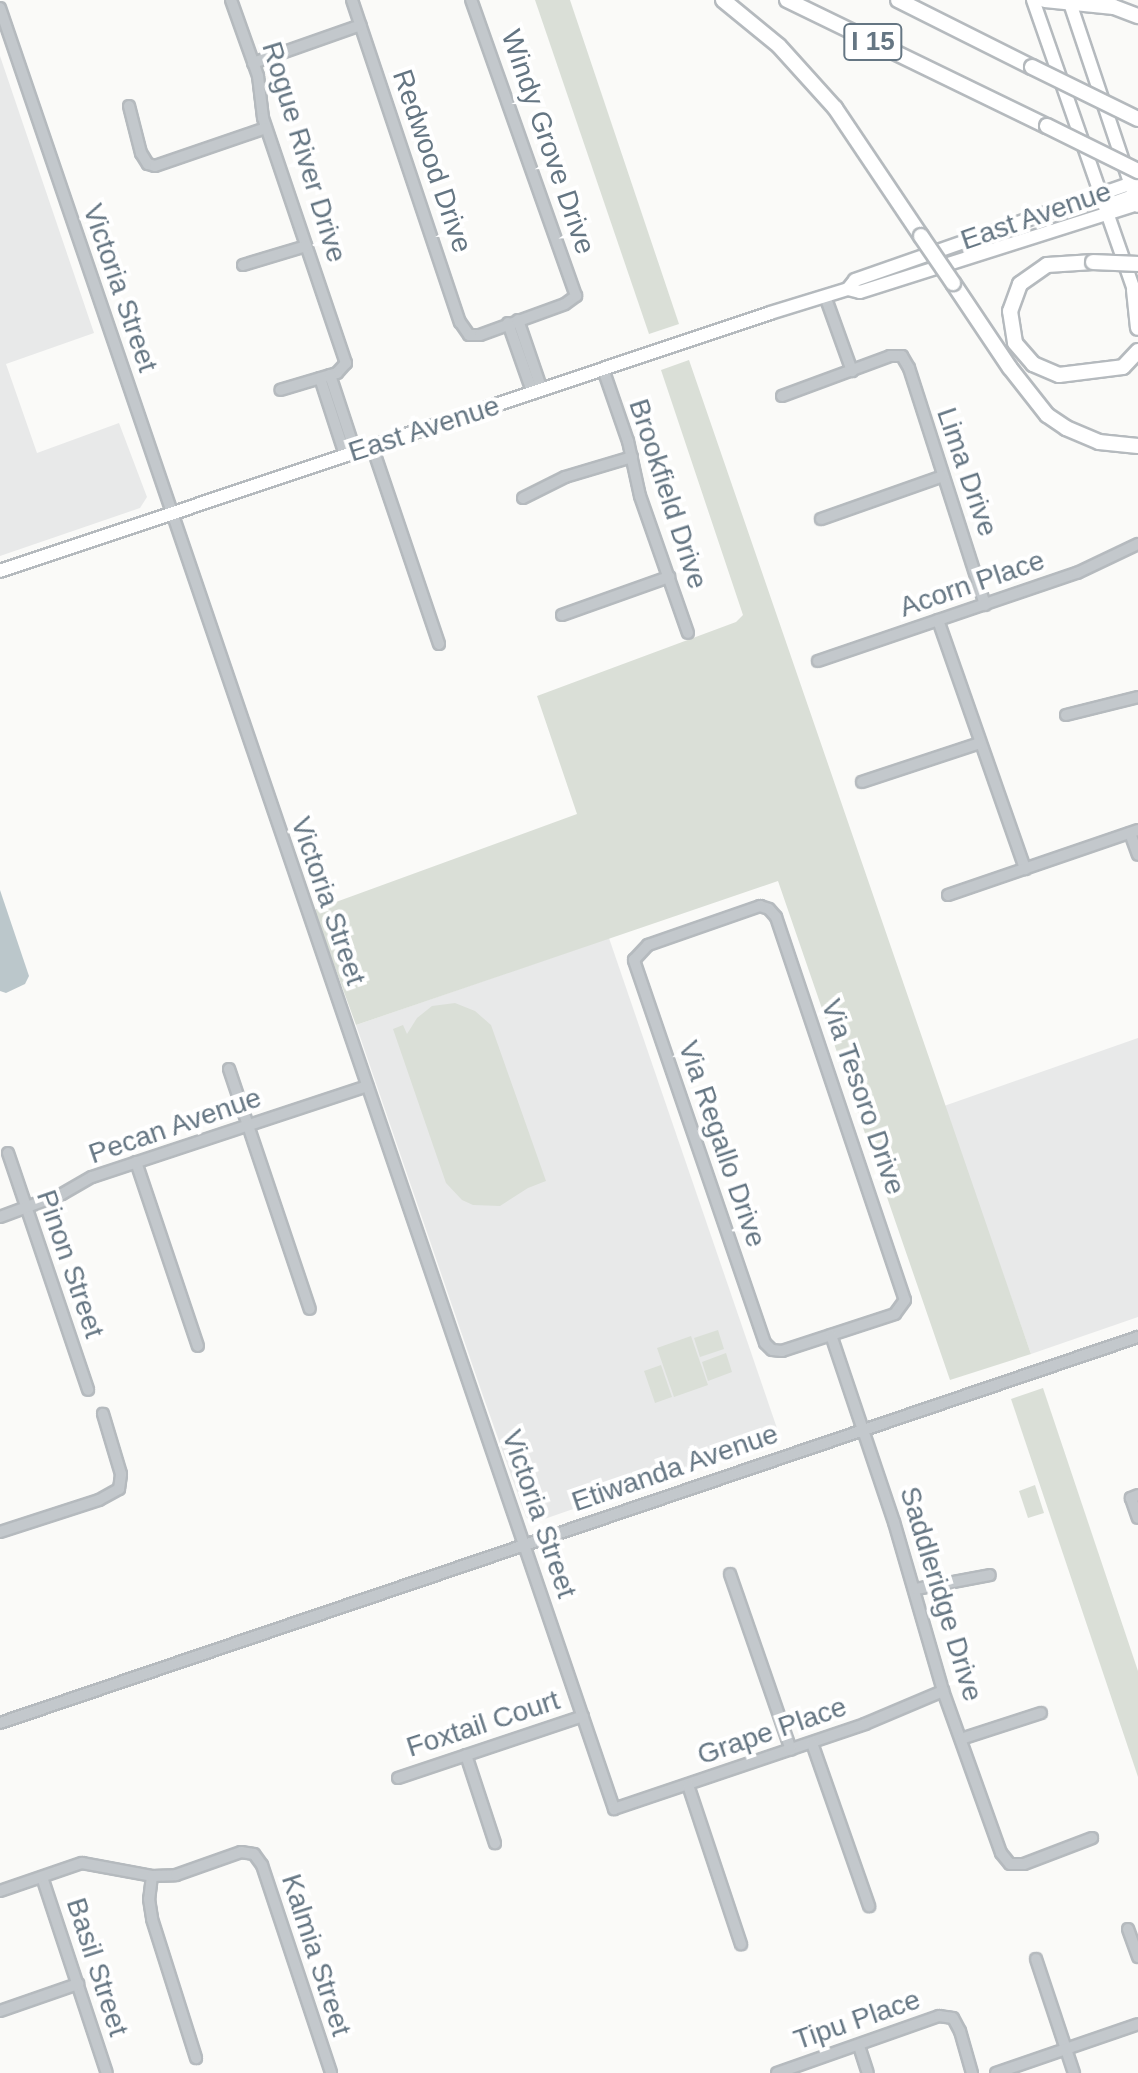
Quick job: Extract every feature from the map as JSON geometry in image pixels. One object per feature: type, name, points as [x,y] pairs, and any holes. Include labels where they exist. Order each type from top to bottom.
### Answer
[{"type":"highway","points":[[723,0],[779,46],[835,108],[1010,368],[1047,415],[1066,428],[1099,442],[1138,446]]},
{"type":"highway","name":"I 15","points":[[787,0],[1047,126],[1137,192]]},
{"type":"highway","name":"I 15","points":[[898,0],[1138,119]]},
{"type":"highway","points":[[1045,0],[1114,7],[1138,16]]},
{"type":"highway","points":[[1138,264],[1093,262],[1047,265],[1020,284],[1010,311],[1015,343],[1033,364],[1059,375],[1123,367],[1138,351]]},
{"type":"highway","points":[[1136,297],[1138,328]]},
{"type":"main road","points":[[1033,0],[1136,297]]},
{"type":"main road","points":[[1070,1],[1137,192]]},
{"type":"main road","name":"East Avenue","points":[[0,571],[825,296],[848,289],[860,292],[1137,192]]},
{"type":"main road","name":"East Avenue","points":[[848,289],[855,280],[1104,205],[1137,192]]},
{"type":"street","name":"Rogue River Drive","points":[[231,0],[253,63],[266,128],[346,363],[342,371],[325,376]]},
{"type":"street","name":"Redwood Drive","points":[[352,0],[460,322],[469,335],[480,335],[513,322]]},
{"type":"street","name":"Windy Grove Drive","points":[[471,0],[575,288],[573,300],[513,322]]},
{"type":"street","name":"Victoria Street","points":[[0,8],[614,1809]]},
{"type":"street","points":[[253,63],[361,25]]},
{"type":"street","points":[[129,106],[148,164],[161,167],[266,128]]},
{"type":"street","points":[[243,265],[306,246]]},
{"type":"street","points":[[782,396],[852,371],[825,296]]},
{"type":"street","points":[[513,322],[538,392]]},
{"type":"street","name":"Lima Drive","points":[[852,371],[890,356],[902,356],[909,368],[985,605]]},
{"type":"street","name":"Brookfield Drive","points":[[603,369],[632,457],[640,496],[688,633]]},
{"type":"street","points":[[280,390],[325,376],[350,453]]},
{"type":"street","points":[[372,446],[439,644]]},
{"type":"street","points":[[523,498],[565,477],[632,457]]},
{"type":"street","points":[[821,519],[943,476]]},
{"type":"street","name":"Acorn Place","points":[[818,661],[1077,573],[1138,544]]},
{"type":"street","points":[[562,615],[669,577]]},
{"type":"street","points":[[938,620],[1025,869]]},
{"type":"street","points":[[1066,715],[1138,697]]},
{"type":"street","points":[[862,782],[980,743]]},
{"type":"street","points":[[948,895],[1134,831],[1138,855]]},
{"type":"street","name":"Via Tesoro Drive","points":[[639,951],[648,945],[760,906],[769,909],[776,917],[905,1303],[895,1314],[831,1335]]},
{"type":"street","name":"Via Regallo Drive","points":[[639,951],[634,960],[765,1343],[772,1350],[782,1351],[831,1335]]},
{"type":"street","points":[[229,1069],[310,1309]]},
{"type":"street","name":"Pecan Avenue","points":[[0,1217],[72,1190],[92,1177],[367,1086]]},
{"type":"street","name":"Pinon Street","points":[[8,1153],[88,1390]]},
{"type":"street","points":[[136,1162],[198,1346]]},
{"type":"street","name":"Saddleridge Drive","points":[[831,1335],[916,1589],[943,1691],[1001,1853],[1010,1864],[1024,1864],[1092,1838]]},
{"type":"street","name":"Etiwanda Avenue","points":[[1,1720],[1138,1337]]},
{"type":"street","points":[[0,1532],[99,1500],[119,1489],[121,1474],[103,1414]]},
{"type":"street","points":[[1135,1497],[1138,1518]]},
{"type":"street","points":[[730,1574],[791,1750]]},
{"type":"street","points":[[916,1589],[990,1575]]},
{"type":"street","name":"Grape Place","points":[[614,1809],[812,1743],[943,1691]]},
{"type":"street","points":[[961,1739],[1041,1713]]},
{"type":"street","name":"Foxtail Court","points":[[398,1778],[583,1716]]},
{"type":"street","points":[[812,1743],[869,1906]]},
{"type":"street","points":[[466,1755],[495,1843]]},
{"type":"street","points":[[688,1785],[741,1944]]},
{"type":"street","name":"Kalmia Street","points":[[152,1876],[176,1875],[241,1852],[254,1854],[262,1865],[331,2073]]},
{"type":"street","points":[[0,1891],[82,1863],[152,1876],[149,1899],[152,1919],[196,2058]]},
{"type":"street","name":"Basil Street","points":[[42,1877],[107,2073]]},
{"type":"street","points":[[1128,1929],[1138,1957]]},
{"type":"street","points":[[1036,1959],[1074,2073]]},
{"type":"street","points":[[0,2011],[78,1984]]},
{"type":"street","name":"Tipu Place","points":[[777,2073],[939,2016],[953,2018],[972,2073]]},
{"type":"street","points":[[996,2073],[1138,2024]]},
{"type":"street","points":[[859,2046],[868,2073]]},
{"type":"shaded area","points":[[535,0],[570,0],[679,324],[649,334]]},
{"type":"shaded area","points":[[0,56],[94,333],[6,364],[37,453],[119,423],[147,497],[140,508],[0,556]]},
{"type":"shaded area","points":[[689,360],[1031,1354],[950,1380],[778,881],[356,1025],[314,910],[577,814],[537,696],[736,622],[743,615],[661,370]]},
{"type":"shaded area","points":[[0,890],[29,976],[25,984],[6,993],[0,991]]},
{"type":"shaded area","points":[[609,938],[780,1437],[533,1523],[526,1517],[356,1025]]},
{"type":"shaded area","points":[[455,1003],[475,1011],[491,1025],[546,1181],[528,1188],[500,1206],[473,1205],[462,1200],[446,1183],[393,1029],[403,1025],[407,1034],[417,1018],[432,1006]]},
{"type":"shaded area","points":[[1138,1038],[1138,1317],[1031,1354],[944,1106]]},
{"type":"shaded area","points":[[718,1330],[724,1349],[700,1357],[694,1338]]},
{"type":"shaded area","points":[[691,1336],[708,1385],[674,1397],[657,1348]]},
{"type":"shaded area","points":[[726,1353],[732,1372],[708,1381],[702,1362]]},
{"type":"shaded area","points":[[661,1365],[672,1397],[655,1403],[644,1371]]},
{"type":"shaded area","points":[[1043,1388],[1138,1671],[1138,1777],[1011,1399]]},
{"type":"shaded area","points":[[1035,1485],[1044,1513],[1028,1518],[1019,1491]]}]
